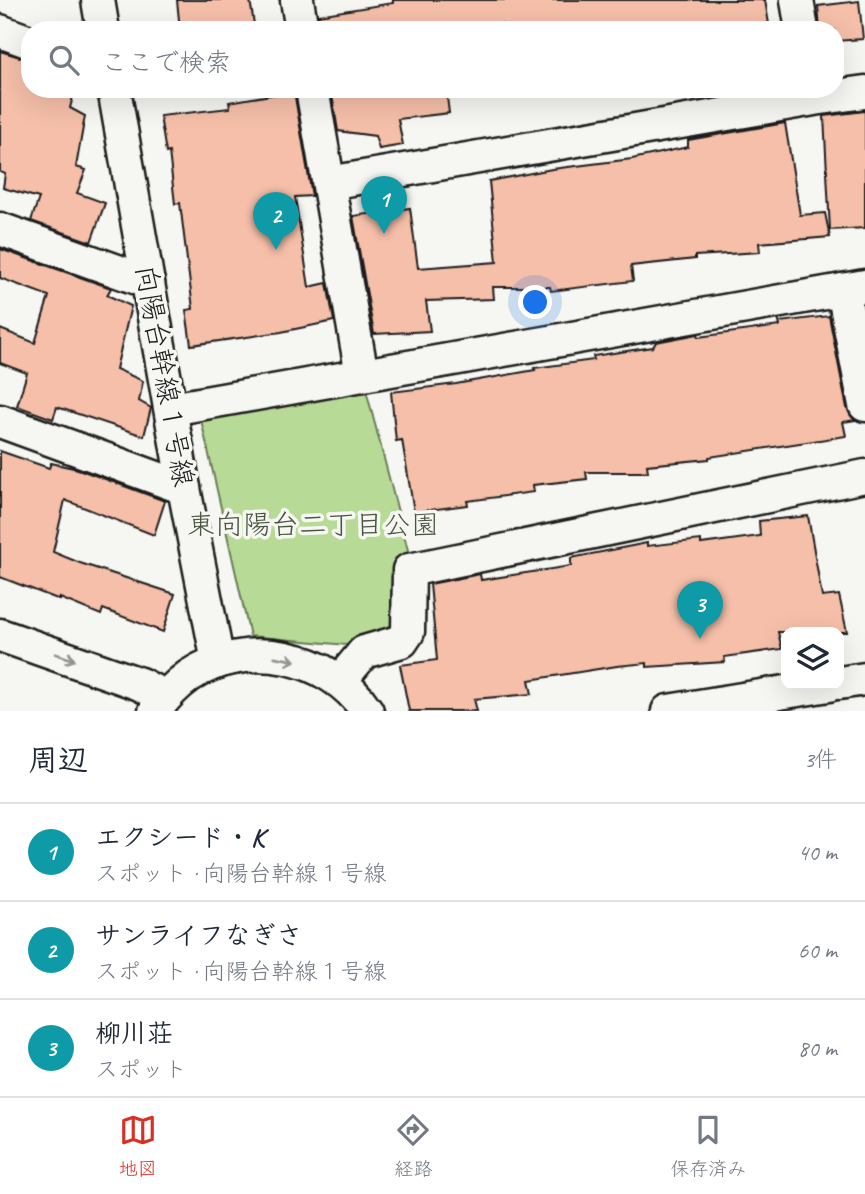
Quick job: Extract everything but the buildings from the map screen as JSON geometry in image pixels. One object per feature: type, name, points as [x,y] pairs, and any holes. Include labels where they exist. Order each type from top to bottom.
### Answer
[{"type":"street","points":[[97,0],[101,21]]},
{"type":"street","points":[[297,0],[300,21]]},
{"type":"street","points":[[797,0],[800,21]]},
{"type":"street","points":[[0,31],[21,39]]},
{"type":"street","points":[[844,93],[865,92]]},
{"type":"street","name":"向陽台幹線１号線","points":[[116,98],[184,488],[218,662]]},
{"type":"street","points":[[314,98],[362,375]]},
{"type":"street","points":[[329,183],[791,98]]},
{"type":"street","points":[[0,229],[148,282]]},
{"type":"street","points":[[172,409],[854,288],[865,405]]},
{"type":"street","points":[[0,421],[184,488]]},
{"type":"street","points":[[340,681],[364,652],[402,641],[408,632],[409,570],[865,476]]},
{"type":"street","points":[[0,635],[141,684],[160,704],[190,676],[218,662],[250,655],[282,656],[312,665],[340,681],[362,702],[367,711]]},
{"type":"street","points":[[844,682],[865,679]]},
{"type":"street","points":[[668,711],[798,690]]},
{"type":"green space","name":"東向陽台二丁目公園","points":[[365,386],[409,554],[394,559],[401,619],[398,634],[358,646],[250,636],[200,415]]},
{"type":"place","name":"エクシード・K","points":[[384,234]]},
{"type":"place","name":"サンライフなぎさ","points":[[276,250]]},
{"type":"place","name":"柳川荘","points":[[700,639]]}]
